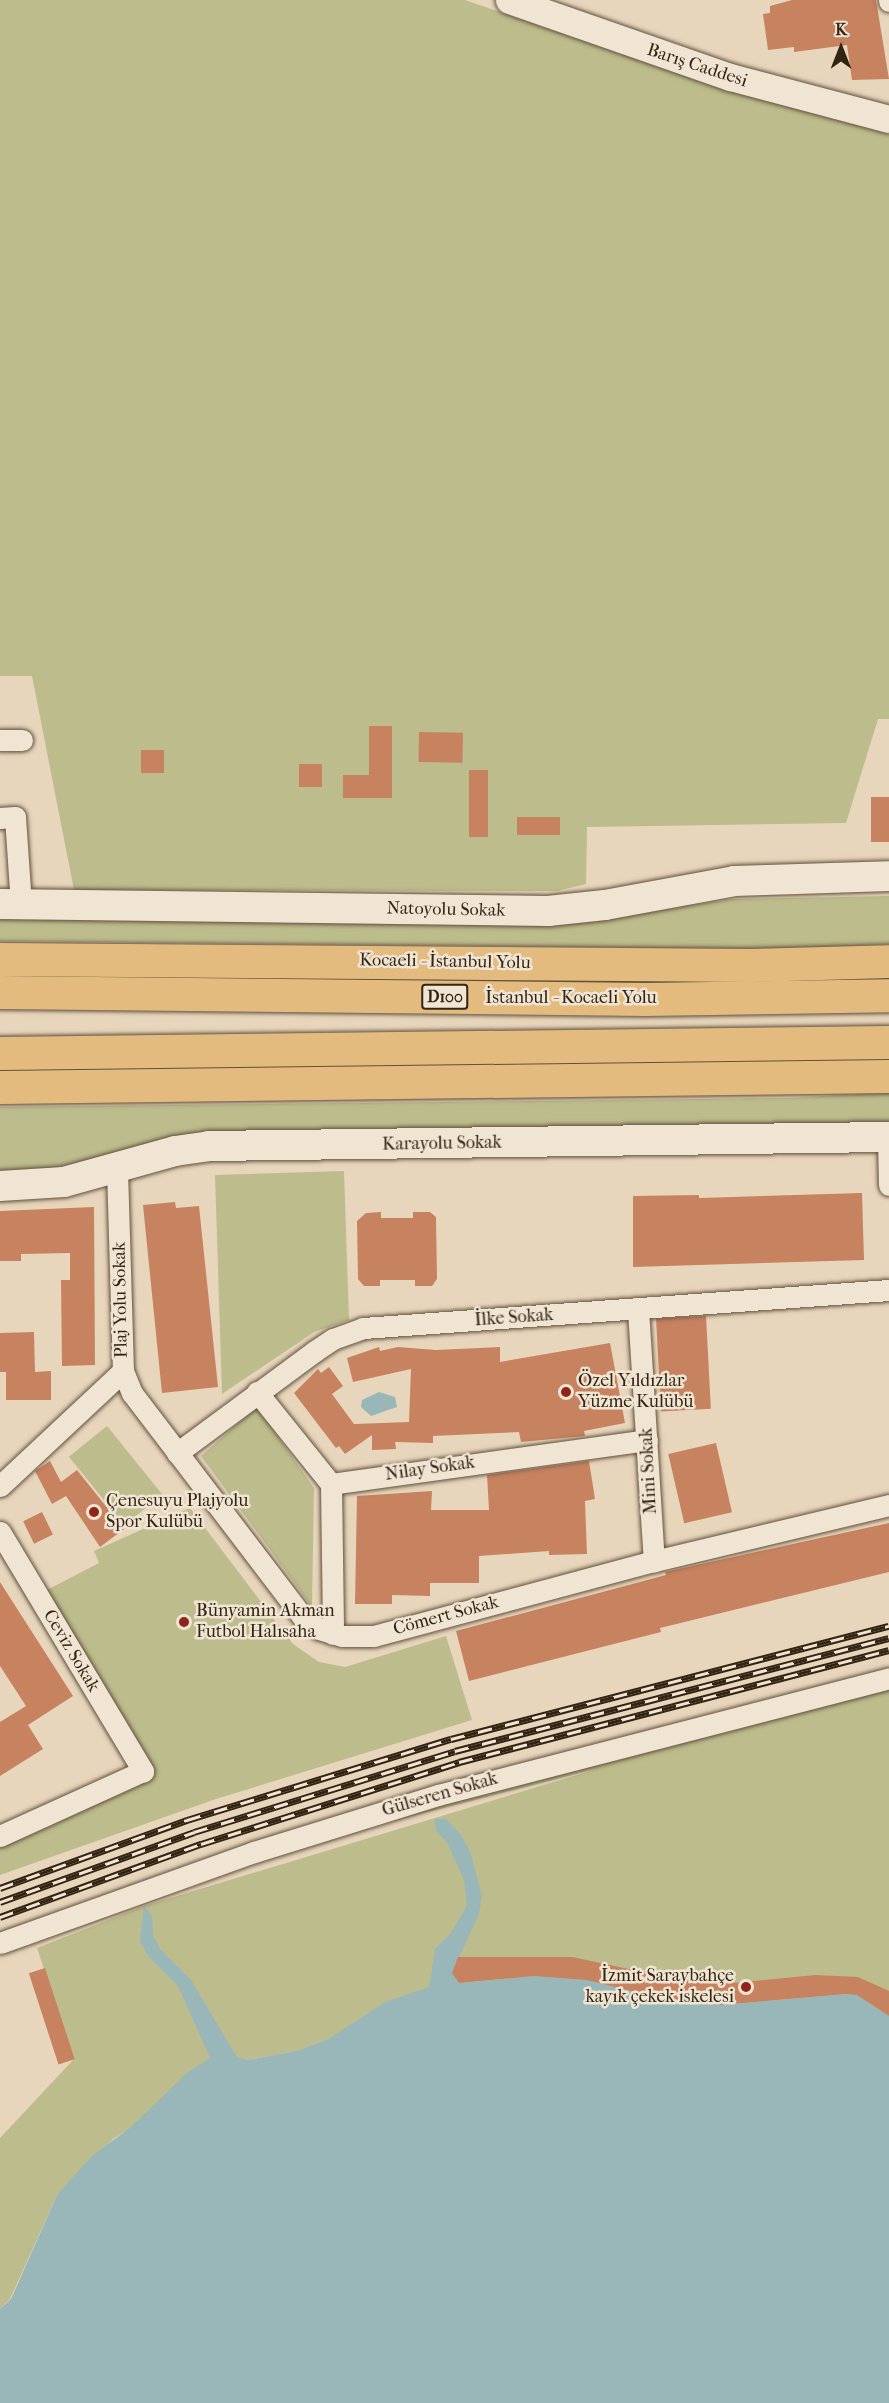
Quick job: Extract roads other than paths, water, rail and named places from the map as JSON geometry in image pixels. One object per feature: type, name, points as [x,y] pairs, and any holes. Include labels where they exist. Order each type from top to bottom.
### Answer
[{"type":"highway","name":"Kocaeli - İstanbul Yolu","points":[[0,958],[750,965],[889,961]]},
{"type":"highway","name":"İstanbul - Kocaeli Yolu","points":[[0,992],[637,999],[889,994]]},
{"type":"highway","points":[[0,1053],[889,1041]]},
{"type":"highway","points":[[0,1087],[889,1076]]},
{"type":"main road","name":"Natoyolu Sokak","points":[[11,904],[548,911],[605,905],[734,881],[889,876]]},
{"type":"main road","name":"Karayolu Sokak","points":[[0,1186],[64,1182],[117,1169],[155,1156],[209,1146],[888,1137]]},
{"type":"street","name":"Barış Caddesi","points":[[509,0],[730,77],[889,119]]},
{"type":"street","points":[[0,740],[22,740]]},
{"type":"street","points":[[0,818],[15,817],[11,904]]},
{"type":"street","points":[[888,1137],[889,1185]]},
{"type":"street","name":"Plaj Yolu Sokak","points":[[0,1486],[123,1371],[117,1169]]},
{"type":"street","name":"İlke Sokak","points":[[177,1454],[257,1392],[333,1339],[363,1328],[889,1290]]},
{"type":"street","name":"Mini Sokak","points":[[638,1309],[654,1561]]},
{"type":"street","name":"Cömert Sokak","points":[[123,1371],[132,1393],[304,1619],[333,1634],[374,1636],[654,1561],[889,1505]]},
{"type":"street","points":[[257,1392],[331,1484],[333,1634]]},
{"type":"street","name":"Nilay Sokak","points":[[331,1484],[647,1440]]},
{"type":"street","name":"Ceviz Sokak","points":[[0,1532],[143,1771],[0,1836]]},
{"type":"street","name":"Gülseren Sokak","points":[[0,1943],[255,1852],[438,1795],[889,1678]]},
{"type":"water","points":[[379,1392],[395,1397],[397,1407],[371,1416],[361,1407],[362,1400]]},
{"type":"water","points":[[434,1819],[446,1819],[461,1835],[470,1851],[482,1896],[479,1914],[452,1973],[459,1983],[534,1976],[587,1980],[676,2002],[720,2005],[846,1994],[857,1995],[889,2016],[889,2403],[0,2403],[0,2309],[11,2299],[58,2193],[92,2156],[132,2126],[188,2072],[210,2058],[178,1986],[149,1957],[140,1942],[144,1906],[152,1916],[153,1935],[160,1949],[191,1980],[237,2057],[249,2060],[299,2050],[330,2038],[385,2002],[429,1987],[435,1949],[451,1933],[467,1905],[464,1880],[448,1844],[436,1830]]},
{"type":"railway","points":[[0,1888],[187,1820],[451,1739],[889,1626]]},
{"type":"railway","points":[[0,1902],[194,1832],[455,1751],[889,1638]]},
{"type":"railway","points":[[0,1917],[201,1844],[459,1762],[889,1650]]},
{"type":"place","name":"Özel Yıldızlar Yüzme Kulübü","points":[[566,1392]]},
{"type":"place","name":"Çenesuyu Plajyolu Spor Kulübü","points":[[94,1512]]},
{"type":"place","name":"Bünyamin Akman Futbol Halısaha","points":[[184,1622]]},
{"type":"place","name":"İzmit Saraybahçe kayık çekek iskelesi","points":[[746,1987]]}]
